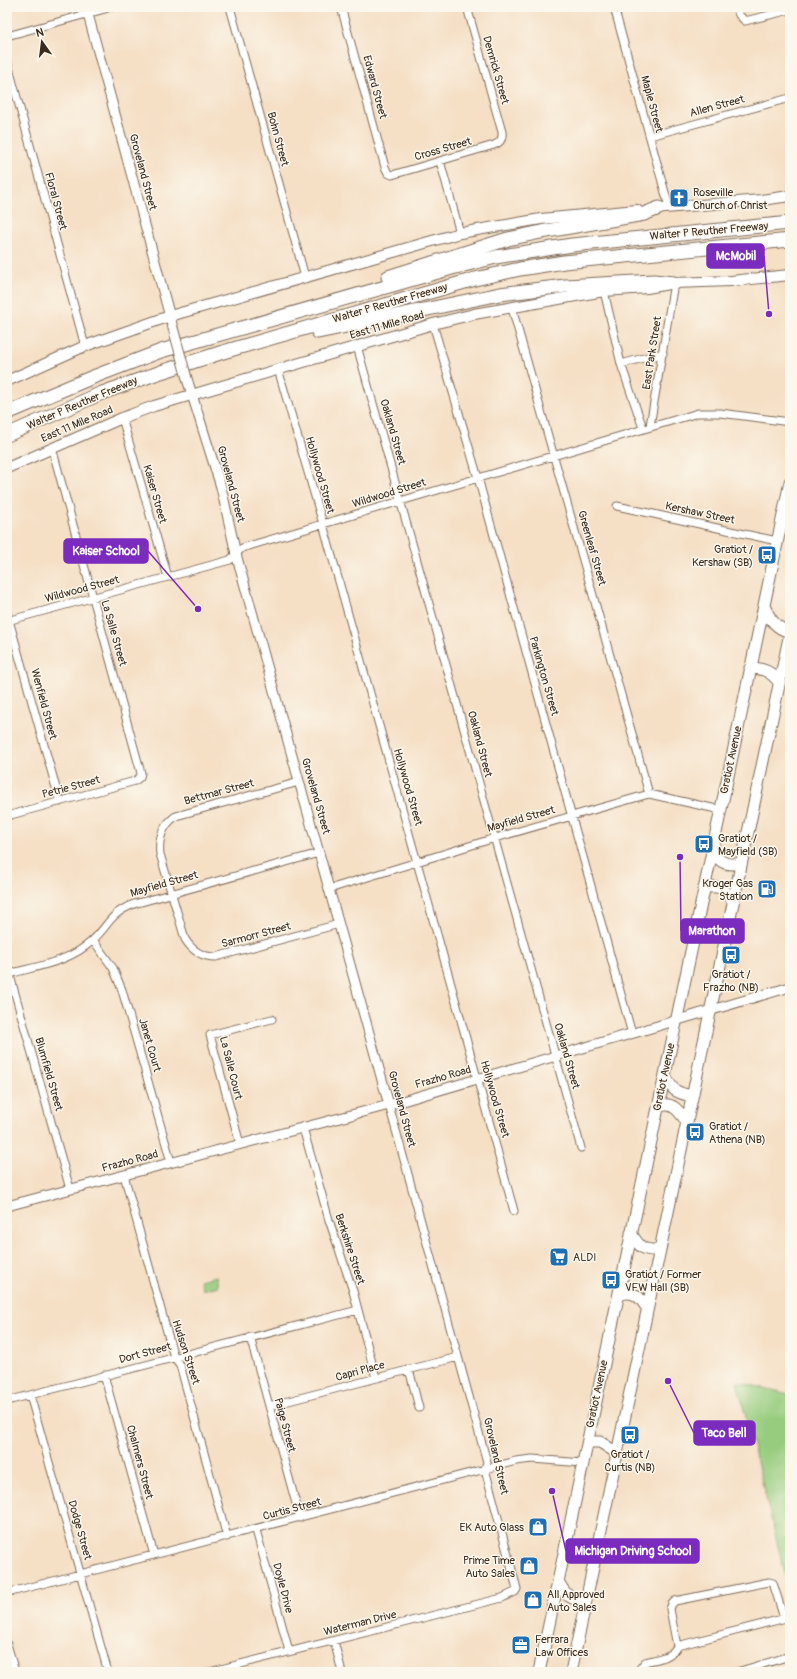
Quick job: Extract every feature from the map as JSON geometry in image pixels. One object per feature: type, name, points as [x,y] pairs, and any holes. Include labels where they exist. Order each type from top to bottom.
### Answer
[{"type":"highway","points":[[293,314],[328,298],[355,288],[508,239],[644,214],[664,208]]},
{"type":"highway","name":"Walter P Reuther Freeway","points":[[7,413],[123,365],[161,352],[452,268],[525,252],[617,240],[790,223]]},
{"type":"highway","name":"Walter P Reuther Freeway","points":[[7,435],[121,386],[200,360],[454,285],[520,269],[584,260],[790,240]]},
{"type":"highway","points":[[200,360],[225,358],[306,335],[500,294],[552,287],[629,282],[654,281],[674,283]]},
{"type":"main road","points":[[7,381],[85,346],[170,316],[460,233],[548,218],[761,200],[790,196]]},
{"type":"main road","name":"East 11 Mile Road","points":[[7,468],[122,418],[191,394],[433,324],[474,314],[604,292],[647,288],[674,283],[731,281],[790,275]]},
{"type":"main road","name":"Gratiot Avenue","points":[[539,1672],[750,668],[778,541],[786,521],[790,482]]},
{"type":"main road","points":[[571,1672],[790,633],[774,624],[764,606]]},
{"type":"main road","points":[[750,668],[765,670],[779,682]]},
{"type":"main road","points":[[712,851],[718,860],[725,864],[741,863]]},
{"type":"main road","points":[[704,888],[714,886],[722,888],[733,901]]},
{"type":"main road","points":[[665,1074],[668,1082],[675,1090],[682,1094],[692,1096]]},
{"type":"main road","points":[[658,1107],[666,1104],[672,1106],[687,1122]]},
{"type":"main road","points":[[631,1233],[637,1242],[646,1250],[660,1250]]},
{"type":"main road","points":[[618,1295],[627,1292],[635,1294],[640,1297],[647,1308]]},
{"type":"main road","points":[[588,1442],[600,1442],[617,1453]]},
{"type":"main road","points":[[558,1581],[566,1594],[572,1598],[586,1598]]},
{"type":"street","points":[[7,36],[87,10],[112,7]]},
{"type":"street","name":"Bohn Street","points":[[230,7],[305,277]]},
{"type":"street","name":"Edward Street","points":[[341,7],[388,173]]},
{"type":"street","name":"Demrick Street","points":[[467,7],[502,132],[502,139]]},
{"type":"street","name":"Maple Street","points":[[614,7],[650,136],[664,208]]},
{"type":"street","points":[[736,7],[742,20],[750,21],[790,10]]},
{"type":"street","name":"Groveland Street","points":[[87,10],[191,394],[221,487],[236,554],[487,1462],[485,1469],[516,1584],[515,1592]]},
{"type":"street","name":"Floral Street","points":[[7,61],[85,346]]},
{"type":"street","name":"Allen Street","points":[[650,136],[790,98]]},
{"type":"street","name":"Cross Street","points":[[388,173],[396,174],[494,146],[502,139]]},
{"type":"street","points":[[440,161],[460,233]]},
{"type":"street","name":"East Park Street","points":[[650,426],[674,283]]},
{"type":"street","points":[[604,292],[621,364],[643,428]]},
{"type":"street","name":"Greenleaf Street","points":[[512,308],[648,794]]},
{"type":"street","name":"Parkington Street","points":[[433,324],[478,478],[632,1034]]},
{"type":"street","name":"Oakland Street","points":[[357,346],[581,1148]]},
{"type":"street","points":[[621,364],[663,353]]},
{"type":"street","name":"Hollywood Street","points":[[278,369],[323,524],[514,1211]]},
{"type":"street","points":[[650,426],[698,413],[710,412],[790,422]]},
{"type":"street","name":"Kaiser Street","points":[[122,418],[168,577]]},
{"type":"street","name":"Wildwood Street","points":[[8,620],[230,560],[242,548],[650,426]]},
{"type":"street","name":"La Salle Street","points":[[52,448],[140,766],[140,777]]},
{"type":"street","name":"Kershaw Street","points":[[617,506],[778,541]]},
{"type":"street","name":"Wenfield Street","points":[[7,612],[60,802]]},
{"type":"street","name":"Petrie Street","points":[[7,816],[135,781],[140,777]]},
{"type":"street","name":"Bettmar Street","points":[[172,894],[160,854],[160,841],[164,827],[168,822],[176,816],[299,782]]},
{"type":"street","name":"Mayfield Street","points":[[329,889],[495,838],[648,794],[720,810]]},
{"type":"street","name":"Mayfield Street","points":[[9,974],[60,960],[74,954],[93,940],[110,918],[121,910],[134,904],[319,853]]},
{"type":"street","name":"Sarmorr Street","points":[[172,894],[185,939],[194,951],[210,957],[227,955],[339,924]]},
{"type":"street","name":"Janet Court","points":[[93,940],[113,968],[122,990],[171,1162]]},
{"type":"street","name":"Blumfield Street","points":[[7,965],[70,1189]]},
{"type":"street","name":"Frazho Road","points":[[7,1206],[389,1105],[790,986]]},
{"type":"street","name":"La Salle Court","points":[[240,1144],[210,1035],[272,1019]]},
{"type":"street","name":"Berkshire Street","points":[[303,1128],[329,1220],[349,1277],[376,1378]]},
{"type":"street","name":"Hudson Street","points":[[124,1175],[174,1357],[180,1365],[227,1536]]},
{"type":"street","name":"Dort Street","points":[[7,1401],[358,1310]]},
{"type":"street","name":"Paige Street","points":[[250,1337],[300,1518]]},
{"type":"street","name":"Capri Place","points":[[269,1406],[458,1357]]},
{"type":"street","points":[[409,1369],[419,1408]]},
{"type":"street","name":"Chalmers Street","points":[[104,1375],[154,1555]]},
{"type":"street","name":"Dodge Street","points":[[30,1394],[108,1672]]},
{"type":"street","name":"Curtis Street","points":[[7,1593],[227,1536],[256,1530],[485,1469],[532,1459],[583,1463]]},
{"type":"street","name":"Doyle Drive","points":[[256,1530],[289,1651]]},
{"type":"street","points":[[638,1672],[645,1662],[666,1657],[672,1653],[677,1646],[787,1618],[773,1583],[769,1582],[676,1601],[672,1604],[670,1609],[677,1646]]},
{"type":"street","name":"Waterman Drive","points":[[209,1672],[502,1598],[515,1592]]},
{"type":"street","points":[[334,1641],[342,1672]]},
{"type":"street","points":[[7,1644],[15,1672]]},
{"type":"street","points":[[737,1672],[790,1656]]},
{"type":"green space","points":[[216,1276],[218,1286],[203,1290],[200,1280]]},
{"type":"green space","points":[[737,1382],[790,1394],[790,1594]]},
{"type":"place","name":"Roseville Church of Christ","points":[[679,198]]},
{"type":"place","name":"McMobil","points":[[769,314]]},
{"type":"place","name":"Gratiot / Kershaw (SB)","points":[[767,555]]},
{"type":"place","name":"Kaiser School","points":[[198,609]]},
{"type":"place","name":"Gratiot / Mayfield (SB)","points":[[704,844]]},
{"type":"place","name":"Marathon","points":[[680,857]]},
{"type":"place","name":"Kroger Gas Station","points":[[767,889]]},
{"type":"place","name":"Gratiot / Frazho (NB)","points":[[731,955]]},
{"type":"place","name":"Gratiot / Athena (NB)","points":[[695,1132]]},
{"type":"place","name":"ALDI","points":[[559,1257]]},
{"type":"place","name":"Gratiot / Former VFW Hall (SB)","points":[[611,1280]]},
{"type":"place","name":"Taco Bell","points":[[668,1381]]},
{"type":"place","name":"Gratiot / Curtis (NB)","points":[[630,1435]]},
{"type":"place","name":"Michigan Driving School","points":[[552,1491]]},
{"type":"place","name":"EK Auto Glass","points":[[538,1527]]},
{"type":"place","name":"Prime Time Auto Sales","points":[[529,1566]]},
{"type":"place","name":"All Approved Auto Sales","points":[[533,1600]]},
{"type":"place","name":"Ferrara Law Offices","points":[[521,1645]]}]
